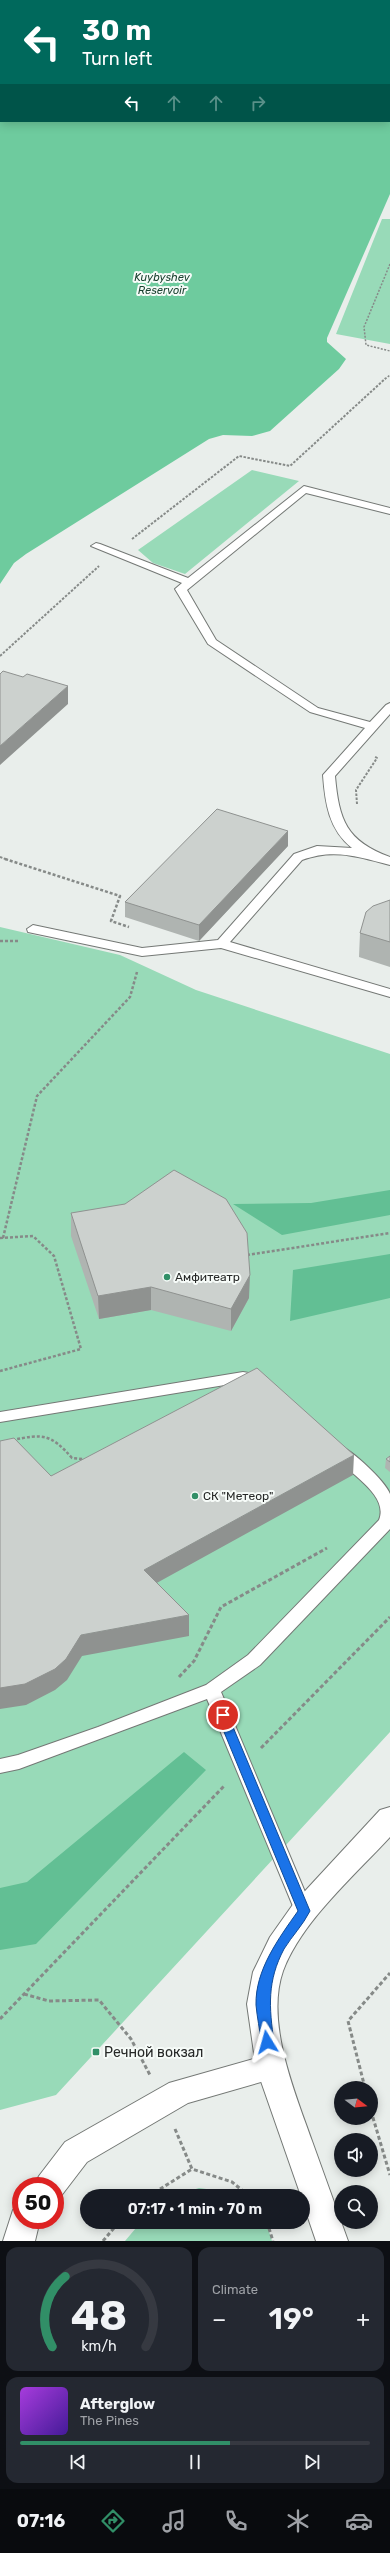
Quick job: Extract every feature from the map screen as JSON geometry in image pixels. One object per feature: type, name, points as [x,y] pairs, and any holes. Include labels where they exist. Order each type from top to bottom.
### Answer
[{"type":"main road","points":[[332,2241],[271,2067],[262,2004],[268,1972],[280,1946],[304,1911],[390,1818]]},
{"type":"main road","points":[[57,2177],[76,2152],[180,2092],[271,2067]]},
{"type":"main road","points":[[19,2241],[22,2229]]},
{"type":"lane","points":[[373,726],[314,710],[212,642],[182,589],[304,489],[390,511]]},
{"type":"lane","points":[[96,546],[190,582]]},
{"type":"lane","points":[[368,854],[343,834],[331,804],[329,775],[390,707]]},
{"type":"lane","points":[[222,944],[298,857],[317,850],[339,850],[368,854],[390,861]]},
{"type":"lane","points":[[33,928],[142,952],[222,944],[390,993]]},
{"type":"lane","points":[[0,1417],[243,1377],[258,1379],[270,1384]]},
{"type":"lane","points":[[0,1766],[19,1762],[104,1732],[212,1690],[254,1660],[384,1525],[389,1513],[387,1502],[380,1490],[330,1442]]},
{"type":"lane","points":[[212,1690],[304,1911]]},
{"type":"path","points":[[390,264],[364,327],[366,345],[390,351]]},
{"type":"path","points":[[0,656],[114,553],[239,456],[290,466],[390,376]]},
{"type":"path","points":[[353,748],[377,758],[356,790],[358,810]]},
{"type":"path","points":[[0,857],[120,896],[111,921],[142,932],[142,952],[130,997],[37,1096],[1,1238],[33,1236],[54,1256],[81,1349],[0,1371]]},
{"type":"path","points":[[247,1255],[390,1233]]},
{"type":"path","points":[[7,1441],[43,1435],[56,1439],[72,1458],[82,1460],[89,1456]]},
{"type":"path","points":[[176,1679],[188,1670],[200,1655],[211,1620],[221,1607],[328,1547]]},
{"type":"path","points":[[0,2020],[243,1766],[390,1617]]},
{"type":"path","points":[[363,2081],[348,2021],[390,1973]]},
{"type":"path","points":[[375,2125],[390,2175]]},
{"type":"path","points":[[160,2189],[192,2169]]},
{"type":"path","points":[[103,2241],[113,2229]]},
{"type":"path","points":[[269,2229],[273,2241]]},
{"type":"shaded area","points":[[382,219],[390,219],[390,344],[336,334]]},
{"type":"shaded area","points":[[252,470],[299,481],[185,574],[153,563],[138,550]]},
{"type":"shaded area","points":[[0,927],[120,955],[196,990],[390,1054],[390,1732],[56,2095],[0,2110]]},
{"type":"shaded area","points":[[390,1190],[390,1215],[282,1235],[233,1204],[311,1203]]},
{"type":"shaded area","points":[[390,1254],[390,1298],[290,1321],[293,1270]]},
{"type":"shaded area","points":[[184,1752],[206,1770],[36,1944],[0,1950],[0,1888],[27,1882]]},
{"type":"shaded area","points":[[135,2229],[268,2229],[272,2241],[125,2241]]},
{"type":"water","name":"Kuybyshev Reservoir","points":[[0,122],[390,122],[390,194],[327,338],[327,342],[346,359],[339,369],[270,431],[252,436],[223,435],[209,439],[14,563],[0,584]]},
{"type":"building","points":[[3,671],[23,677],[27,674],[68,686],[0,746],[0,674]]},
{"type":"building","points":[[217,809],[288,831],[199,925],[125,902]]},
{"type":"building","points":[[390,900],[390,942],[360,933],[366,912],[373,906]]},
{"type":"building","name":"Амфитеатр","points":[[174,1170],[226,1199],[247,1233],[250,1275],[231,1309],[151,1287],[98,1296],[71,1213],[125,1204]]},
{"type":"building","points":[[257,1368],[354,1455],[144,1570],[189,1615],[81,1635],[66,1659],[55,1669],[25,1684],[0,1688],[0,1441],[14,1438],[51,1476]]},
{"type":"building","points":[[390,1456],[390,1462],[386,1459]]},
{"type":"place","name":"Амфитеатр","points":[[167,1277]]},
{"type":"place","name":"СК \"Метеор\"","points":[[195,1496]]},
{"type":"place","name":"Речной вокзал","points":[[96,2052]]},
{"type":"route","points":[[223,1715],[304,1911],[280,1946],[268,1972],[262,2004],[267,2042]]}]
